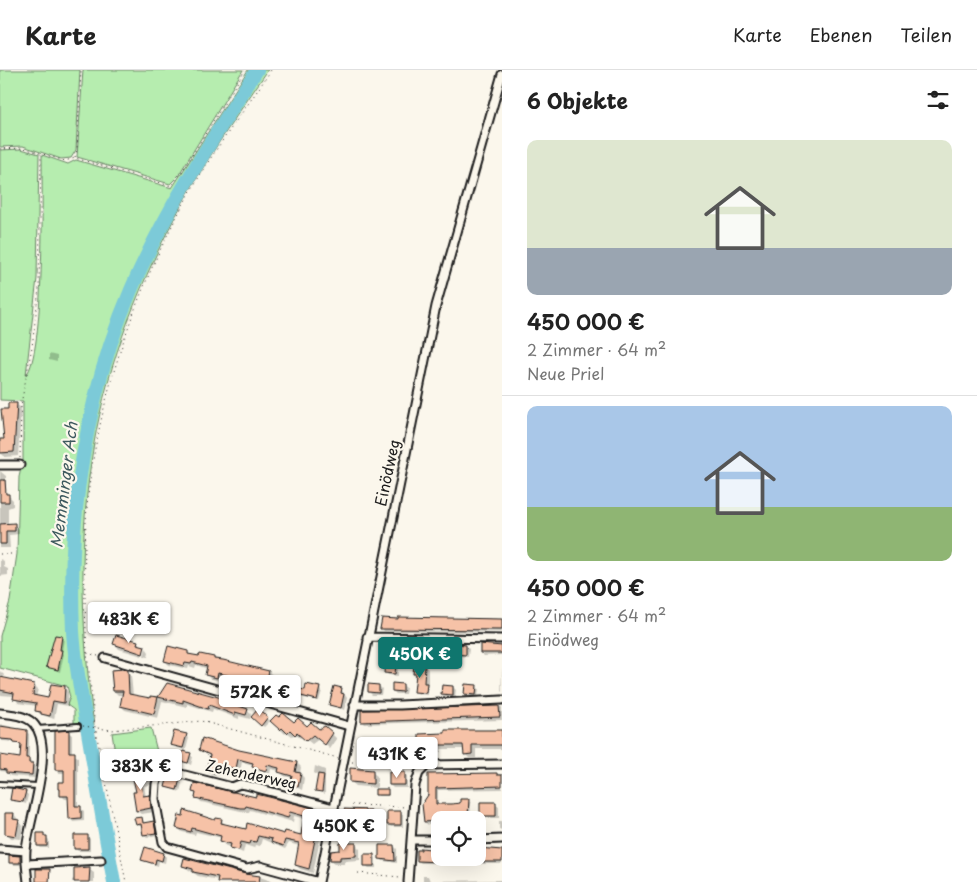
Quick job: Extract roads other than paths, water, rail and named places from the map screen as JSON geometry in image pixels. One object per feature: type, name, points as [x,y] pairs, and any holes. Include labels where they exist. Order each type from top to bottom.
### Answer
[{"type":"street","name":"Einödweg","points":[[319,882],[349,726],[440,288],[502,74]]},
{"type":"street","points":[[0,465],[20,465]]},
{"type":"street","points":[[368,637],[502,639]]},
{"type":"street","points":[[105,658],[349,726]]},
{"type":"street","points":[[354,705],[400,706],[502,700]]},
{"type":"street","points":[[0,712],[26,719],[36,728],[42,757],[26,851],[28,882]]},
{"type":"street","points":[[408,880],[416,778],[423,768],[431,764],[502,764]]},
{"type":"street","name":"Zehenderweg","points":[[319,882],[260,866],[247,869],[167,847],[163,842],[155,790],[160,772],[169,770],[232,787],[240,784],[246,785],[333,808]]},
{"type":"street","points":[[486,840],[502,839]]},
{"type":"street","points":[[411,840],[431,840]]},
{"type":"street","points":[[0,849],[26,851]]},
{"type":"street","points":[[27,864],[101,860]]},
{"type":"lane","points":[[36,728],[78,726]]},
{"type":"lane","points":[[0,784],[38,786]]},
{"type":"waterway","name":"Memminger Ach","points":[[114,882],[80,685],[73,631],[73,544],[83,458],[91,415],[115,331],[144,261],[189,177],[257,70]]}]
